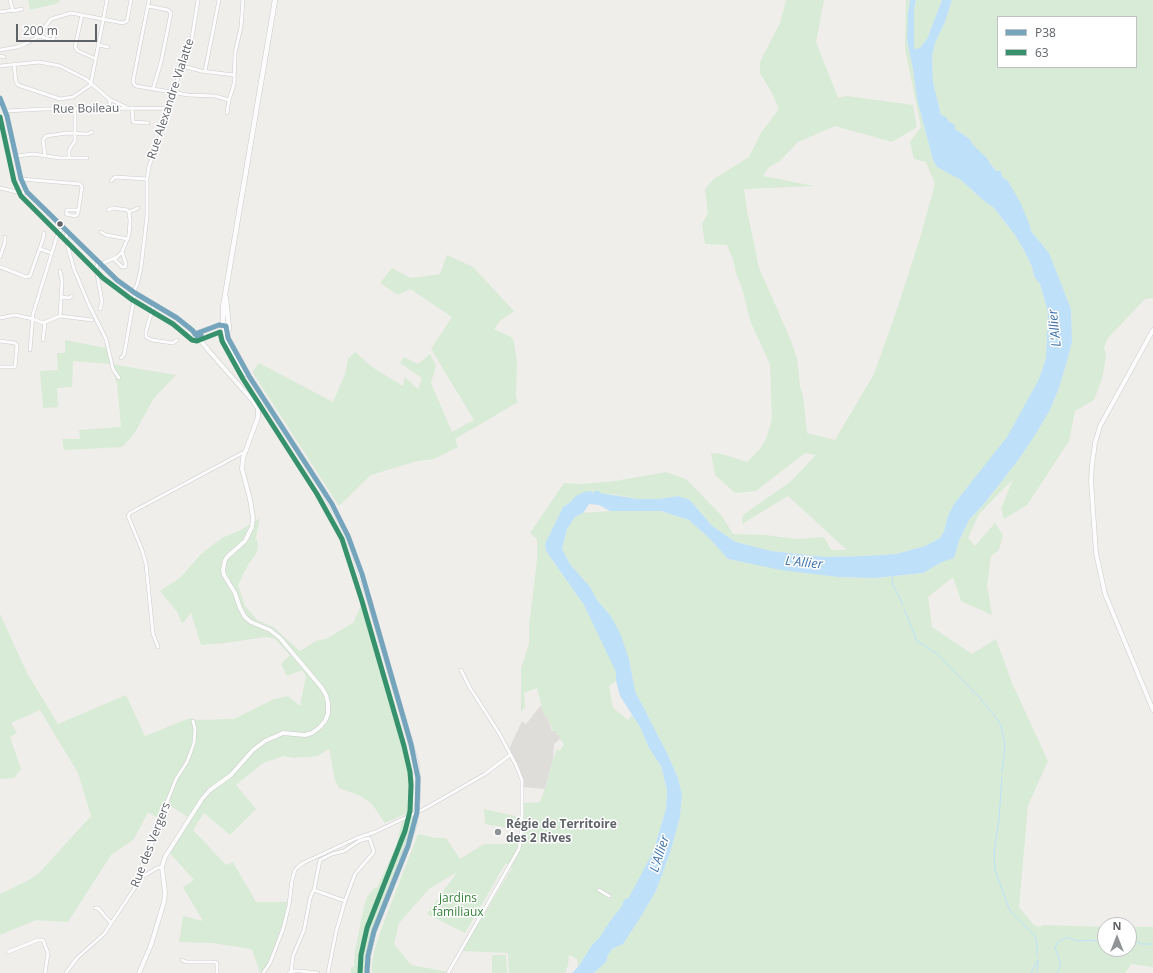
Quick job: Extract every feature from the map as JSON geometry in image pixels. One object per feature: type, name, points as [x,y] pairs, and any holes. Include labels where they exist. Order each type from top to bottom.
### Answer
[{"type":"main road","points":[[249,376],[236,362],[227,341],[226,295],[275,0]]},
{"type":"main road","points":[[196,334],[214,328],[221,329],[226,326]]},
{"type":"main road","points":[[226,326],[231,342],[249,376],[323,490],[348,536],[362,574],[377,625],[411,744],[417,771],[417,812],[412,833],[406,852],[374,931],[368,956],[367,973]]},
{"type":"street","points":[[10,0],[13,10]]},
{"type":"street","points":[[14,64],[16,82],[18,85],[60,99],[73,97],[91,83],[107,0]]},
{"type":"street","points":[[0,50],[21,46],[38,36],[48,22],[53,18],[74,12],[103,20],[123,23],[127,21],[131,0]]},
{"type":"street","points":[[149,0],[133,81],[134,84],[136,86],[188,95],[211,95],[229,100]]},
{"type":"street","name":"Rue Alexandre Vialatte","points":[[121,358],[124,355],[134,293],[140,273],[145,240],[147,216],[147,179],[149,166],[160,138],[166,108],[183,66],[192,38],[198,0]]},
{"type":"street","points":[[205,71],[219,0]]},
{"type":"street","points":[[227,113],[233,87],[235,53],[241,28],[243,0]]},
{"type":"street","points":[[148,6],[171,12],[161,62],[153,89]]},
{"type":"street","points":[[0,12],[22,9]]},
{"type":"street","points":[[82,15],[75,47],[78,51],[96,59]]},
{"type":"street","points":[[38,36],[53,40],[54,36]]},
{"type":"street","points":[[98,45],[108,47]]},
{"type":"street","points":[[0,66],[39,62],[50,63],[74,73],[91,83],[109,99],[130,108],[133,122],[148,123]]},
{"type":"street","points":[[183,66],[234,75]]},
{"type":"street","points":[[0,98],[5,109],[17,156],[21,179],[27,192],[117,280],[134,293],[177,318],[196,334],[209,351],[254,401],[258,409],[258,417],[246,451],[242,469],[250,499],[253,518],[252,527],[245,541],[225,560],[223,570],[224,575],[235,592],[245,618],[277,635],[322,688],[328,700],[328,712],[323,725],[312,733],[302,736],[287,733],[280,734],[266,741],[253,750],[231,775],[205,796],[166,854],[162,867],[165,898],[151,945],[139,973]]},
{"type":"street","points":[[109,99],[109,108]]},
{"type":"street","points":[[116,108],[117,103]]},
{"type":"street","name":"Rue Boileau","points":[[0,109],[166,108]]},
{"type":"street","points":[[69,158],[69,150],[75,143],[75,109]]},
{"type":"street","points":[[44,156],[44,137],[64,133],[88,134],[92,132]]},
{"type":"street","points":[[17,156],[33,154],[60,158],[87,158]]},
{"type":"street","points":[[111,181],[115,177],[147,179]]},
{"type":"street","points":[[21,179],[80,184],[82,187],[78,210]]},
{"type":"street","points":[[0,188],[21,193],[27,192]]},
{"type":"street","points":[[108,210],[112,208],[127,210],[129,212],[138,208]]},
{"type":"street","points":[[100,309],[102,302],[96,268],[99,264],[114,259],[122,252],[128,239],[130,221],[129,212]]},
{"type":"street","points":[[30,350],[33,314],[58,233],[63,228]]},
{"type":"street","points":[[67,232],[66,240],[74,269],[106,340],[113,369],[119,378]]},
{"type":"street","points":[[101,232],[106,235],[128,239]]},
{"type":"street","points":[[0,267],[29,277],[40,249],[44,233]]},
{"type":"street","points":[[0,257],[5,242],[5,237]]},
{"type":"street","points":[[40,249],[52,253]]},
{"type":"street","points":[[114,259],[125,268],[126,264],[122,252]]},
{"type":"street","points":[[50,261],[54,264]]},
{"type":"street","points":[[60,271],[62,281],[60,316]]},
{"type":"street","points":[[61,297],[69,298],[72,296]]},
{"type":"street","points":[[154,304],[146,331],[146,338],[151,340],[173,342],[177,340]]},
{"type":"street","points":[[0,318],[15,315],[45,323],[60,316],[92,320]]},
{"type":"street","points":[[43,340],[45,323]]},
{"type":"street","points":[[1153,330],[1100,426],[1095,443],[1091,481],[1096,553],[1105,594],[1153,710]]},
{"type":"street","points":[[0,341],[15,343],[17,345],[15,367],[0,367]]},
{"type":"street","points":[[158,647],[153,634],[146,564],[128,516],[130,513],[246,451]]},
{"type":"street","points":[[448,973],[519,849],[522,817],[522,780],[516,765],[499,733],[464,679],[461,670]]},
{"type":"street","name":"Rue des Vergers","points":[[66,973],[77,958],[104,934],[134,889],[139,879],[142,865],[157,832],[170,793],[176,779],[187,762],[194,743],[195,729],[193,721]]},
{"type":"street","points":[[263,973],[270,963],[283,929],[289,905],[292,880],[298,866],[417,812],[485,774],[510,755]]},
{"type":"street","points":[[318,973],[290,972],[293,956],[304,930],[320,860],[332,854],[344,851],[359,841],[369,838],[374,852],[355,874],[336,932],[328,973]]},
{"type":"street","points":[[139,879],[157,868],[162,867]]},
{"type":"street","points":[[314,890],[345,901]]},
{"type":"street","points":[[599,890],[609,896]]},
{"type":"street","points":[[95,908],[98,908],[111,923]]},
{"type":"street","points":[[8,952],[38,940],[43,940],[48,953],[45,973]]},
{"type":"street","points":[[182,960],[186,962],[216,962],[217,973]]},
{"type":"shaded area","points":[[541,705],[544,714],[547,716],[552,731],[556,731],[560,739],[554,744],[553,759],[545,789],[523,787],[511,755],[510,747],[522,721],[526,724]]},
{"type":"green space","points":[[28,0],[60,0],[58,3],[30,10]]},
{"type":"green space","name":"jardins familiaux","points":[[786,0],[824,0],[816,42],[838,98],[847,96],[913,105],[917,127],[892,142],[835,126],[798,142],[780,161],[768,168],[763,176],[814,186],[744,189],[759,268],[790,338],[797,358],[807,433],[835,440],[874,374],[920,238],[935,184],[926,162],[914,159],[910,142],[921,127],[905,49],[906,0],[910,0],[908,13],[908,40],[917,99],[933,160],[937,167],[961,180],[994,208],[1015,235],[1032,267],[1034,276],[1040,284],[1048,312],[1046,358],[1039,379],[1008,437],[948,516],[944,531],[940,538],[925,546],[896,554],[826,557],[771,551],[736,542],[712,526],[690,500],[678,496],[658,499],[638,499],[611,494],[591,494],[571,500],[563,507],[545,544],[546,551],[584,605],[611,658],[616,672],[616,681],[609,686],[613,708],[628,720],[632,715],[640,727],[649,748],[661,766],[667,790],[666,809],[653,852],[628,899],[623,902],[622,906],[600,937],[592,945],[578,967],[577,959],[569,955],[565,973],[509,973],[508,953],[462,951],[512,868],[506,863],[465,933],[427,914],[457,872],[429,889],[399,923],[394,944],[411,965],[449,972],[448,973],[372,973],[374,951],[418,834],[435,838],[446,838],[460,859],[484,844],[506,844],[519,840],[520,830],[485,824],[484,809],[520,817],[522,803],[540,802],[557,749],[560,751],[564,744],[556,731],[553,731],[547,716],[544,715],[537,688],[524,693],[525,707],[521,712],[521,669],[529,643],[529,625],[537,560],[537,539],[530,533],[564,483],[582,484],[615,481],[666,472],[686,479],[722,516],[733,534],[765,535],[796,539],[824,537],[831,550],[847,550],[788,496],[742,524],[743,515],[790,482],[816,455],[805,453],[756,491],[735,493],[715,475],[711,453],[722,454],[747,462],[760,449],[766,439],[772,419],[770,364],[751,323],[733,259],[727,245],[705,244],[702,224],[708,213],[705,189],[714,179],[749,157],[761,133],[779,109],[771,91],[760,73],[760,62],[780,23]]},
{"type":"green space","points":[[916,0],[942,0],[927,39],[920,48],[913,50],[914,9]]},
{"type":"green space","points":[[952,0],[1153,0],[1153,298],[1145,299],[1108,338],[1104,347],[1106,357],[1102,379],[1094,400],[1075,411],[1069,441],[1027,505],[1004,519],[1001,509],[1013,479],[979,514],[968,538],[975,546],[995,523],[1003,535],[999,550],[991,556],[987,585],[992,615],[961,601],[953,577],[928,597],[932,627],[972,654],[996,639],[1012,683],[1048,761],[1028,805],[1019,907],[1033,924],[1038,927],[1044,925],[1097,927],[1097,957],[1137,957],[1137,927],[1153,927],[1153,967],[1131,964],[1125,973],[594,973],[606,962],[612,949],[623,944],[656,891],[670,853],[680,817],[682,795],[678,778],[668,755],[635,691],[629,659],[610,615],[597,600],[590,587],[570,564],[562,549],[567,529],[575,517],[583,513],[610,511],[661,511],[689,520],[710,539],[728,559],[838,577],[875,578],[923,573],[942,562],[954,558],[959,541],[969,520],[984,504],[1019,459],[1050,410],[1059,388],[1072,342],[1071,309],[1049,253],[1031,231],[1008,181],[1002,177],[1001,171],[996,171],[986,157],[972,145],[970,139],[955,129],[955,125],[947,121],[941,115],[933,82],[932,56],[935,43],[945,22]]},
{"type":"green space","points":[[447,255],[473,267],[514,311],[501,320],[494,329],[513,338],[517,360],[516,396],[518,402],[455,439],[458,447],[434,459],[417,461],[371,475],[339,506],[253,371],[259,363],[333,402],[345,374],[348,359],[355,352],[372,367],[403,386],[405,377],[418,389],[422,378],[400,363],[404,357],[418,364],[430,354],[436,365],[431,383],[452,432],[474,420],[431,349],[452,317],[410,289],[398,295],[380,283],[392,268],[411,278],[440,274]]},
{"type":"green space","points":[[65,340],[106,348],[111,364],[73,361],[72,387],[57,388],[58,407],[43,408],[40,371],[58,370],[57,353],[65,353]]},
{"type":"green space","points":[[111,364],[176,375],[154,398],[134,434],[122,447],[64,450],[62,439],[80,439],[79,430],[121,427],[117,384]]},
{"type":"green space","points":[[260,518],[256,537],[258,545],[257,551],[238,585],[245,606],[257,620],[273,627],[300,651],[316,641],[326,639],[353,623],[364,599],[410,760],[414,786],[412,811],[385,823],[372,804],[361,796],[339,788],[335,780],[329,749],[317,756],[294,758],[284,756],[263,763],[236,785],[256,809],[230,835],[204,813],[193,830],[226,865],[233,862],[256,902],[287,902],[284,919],[274,949],[264,971],[260,973],[252,949],[212,943],[179,942],[183,916],[203,921],[183,887],[194,880],[167,850],[188,817],[167,804],[162,820],[148,812],[134,839],[111,855],[68,922],[36,920],[0,935],[0,894],[27,881],[39,873],[91,816],[78,773],[40,710],[11,723],[17,733],[10,737],[21,769],[14,778],[0,779],[0,614],[27,673],[58,724],[126,695],[145,736],[190,718],[196,720],[234,719],[274,699],[288,696],[300,706],[306,676],[302,670],[287,676],[281,664],[290,655],[275,639],[266,637],[201,645],[191,613],[182,624],[178,613],[160,591],[180,578],[201,554],[222,538],[241,530]]},
{"type":"green space","points":[[410,817],[414,818],[410,833],[371,935],[365,960],[365,973],[351,973],[351,967],[354,967],[355,951],[367,897],[374,888],[377,888],[396,846],[402,821]]},
{"type":"green space","points":[[492,955],[506,955],[507,973],[492,973]]},
{"type":"water","name":"L'Allier","points":[[910,0],[916,0],[914,9],[914,49],[920,48],[927,39],[942,0],[952,0],[945,22],[935,43],[932,56],[933,82],[941,115],[946,117],[948,121],[955,125],[955,129],[970,139],[973,145],[986,157],[996,171],[1001,171],[1002,177],[1008,181],[1021,204],[1031,231],[1049,253],[1071,309],[1072,342],[1059,388],[1050,410],[1019,459],[984,504],[969,520],[959,541],[954,558],[942,562],[923,573],[875,578],[838,577],[781,570],[728,559],[710,539],[689,520],[661,511],[610,511],[599,505],[589,504],[583,513],[575,517],[567,529],[562,549],[570,564],[590,587],[597,600],[610,615],[620,633],[629,659],[635,691],[668,755],[678,778],[682,795],[680,817],[670,853],[656,891],[640,918],[623,944],[612,949],[606,962],[594,973],[572,973],[578,967],[592,945],[600,937],[626,898],[628,899],[653,852],[666,809],[667,790],[661,766],[649,748],[640,727],[620,696],[616,681],[616,672],[584,605],[546,551],[545,544],[563,507],[576,496],[584,492],[591,491],[593,494],[594,491],[599,491],[600,493],[638,499],[658,499],[678,496],[690,500],[712,526],[736,542],[771,551],[826,557],[896,554],[925,546],[940,538],[954,504],[1007,437],[1039,379],[1046,358],[1048,312],[1040,284],[1034,276],[1032,267],[1015,235],[994,208],[961,180],[937,167],[933,160],[917,99],[907,40]]},
{"type":"waterway","points":[[893,574],[892,583],[903,605]]},
{"type":"waterway","points":[[904,609],[917,641],[936,653],[979,697],[998,720],[1001,726],[1005,745],[1002,772]]},
{"type":"waterway","points":[[1002,777],[999,819],[994,853],[995,870],[1010,911],[1035,936],[1037,942],[1037,956]]},
{"type":"waterway","points":[[1056,973],[1060,968],[1060,961],[1055,948],[1058,942],[1067,937],[1077,941],[1097,941]]},
{"type":"waterway","points":[[1137,942],[1141,944],[1153,944]]},
{"type":"waterway","points":[[1031,973],[1038,960]]},
{"type":"waterway","points":[[1037,973],[1038,960]]},
{"type":"transit line","name":"P38","points":[[0,98],[7,116],[21,179],[27,192],[117,280],[135,293],[177,318],[192,330],[199,338],[201,335]]},
{"type":"transit line","name":"63","points":[[0,117],[14,181],[21,196],[103,278],[131,299],[173,324],[192,340],[197,341],[220,332],[222,341],[243,379],[317,494],[342,539],[362,601],[404,746],[410,772],[411,785],[410,811],[405,831],[367,928],[361,955],[360,973]]},
{"type":"transit line","name":"P38","points":[[195,334],[219,325],[226,326],[228,338],[249,376],[332,504],[348,536],[362,574],[411,744],[418,778],[417,812],[408,846],[374,931],[368,956],[367,973]]},
{"type":"place","name":"Régie de Territoire des 2 Rives","points":[[498,832]]}]
